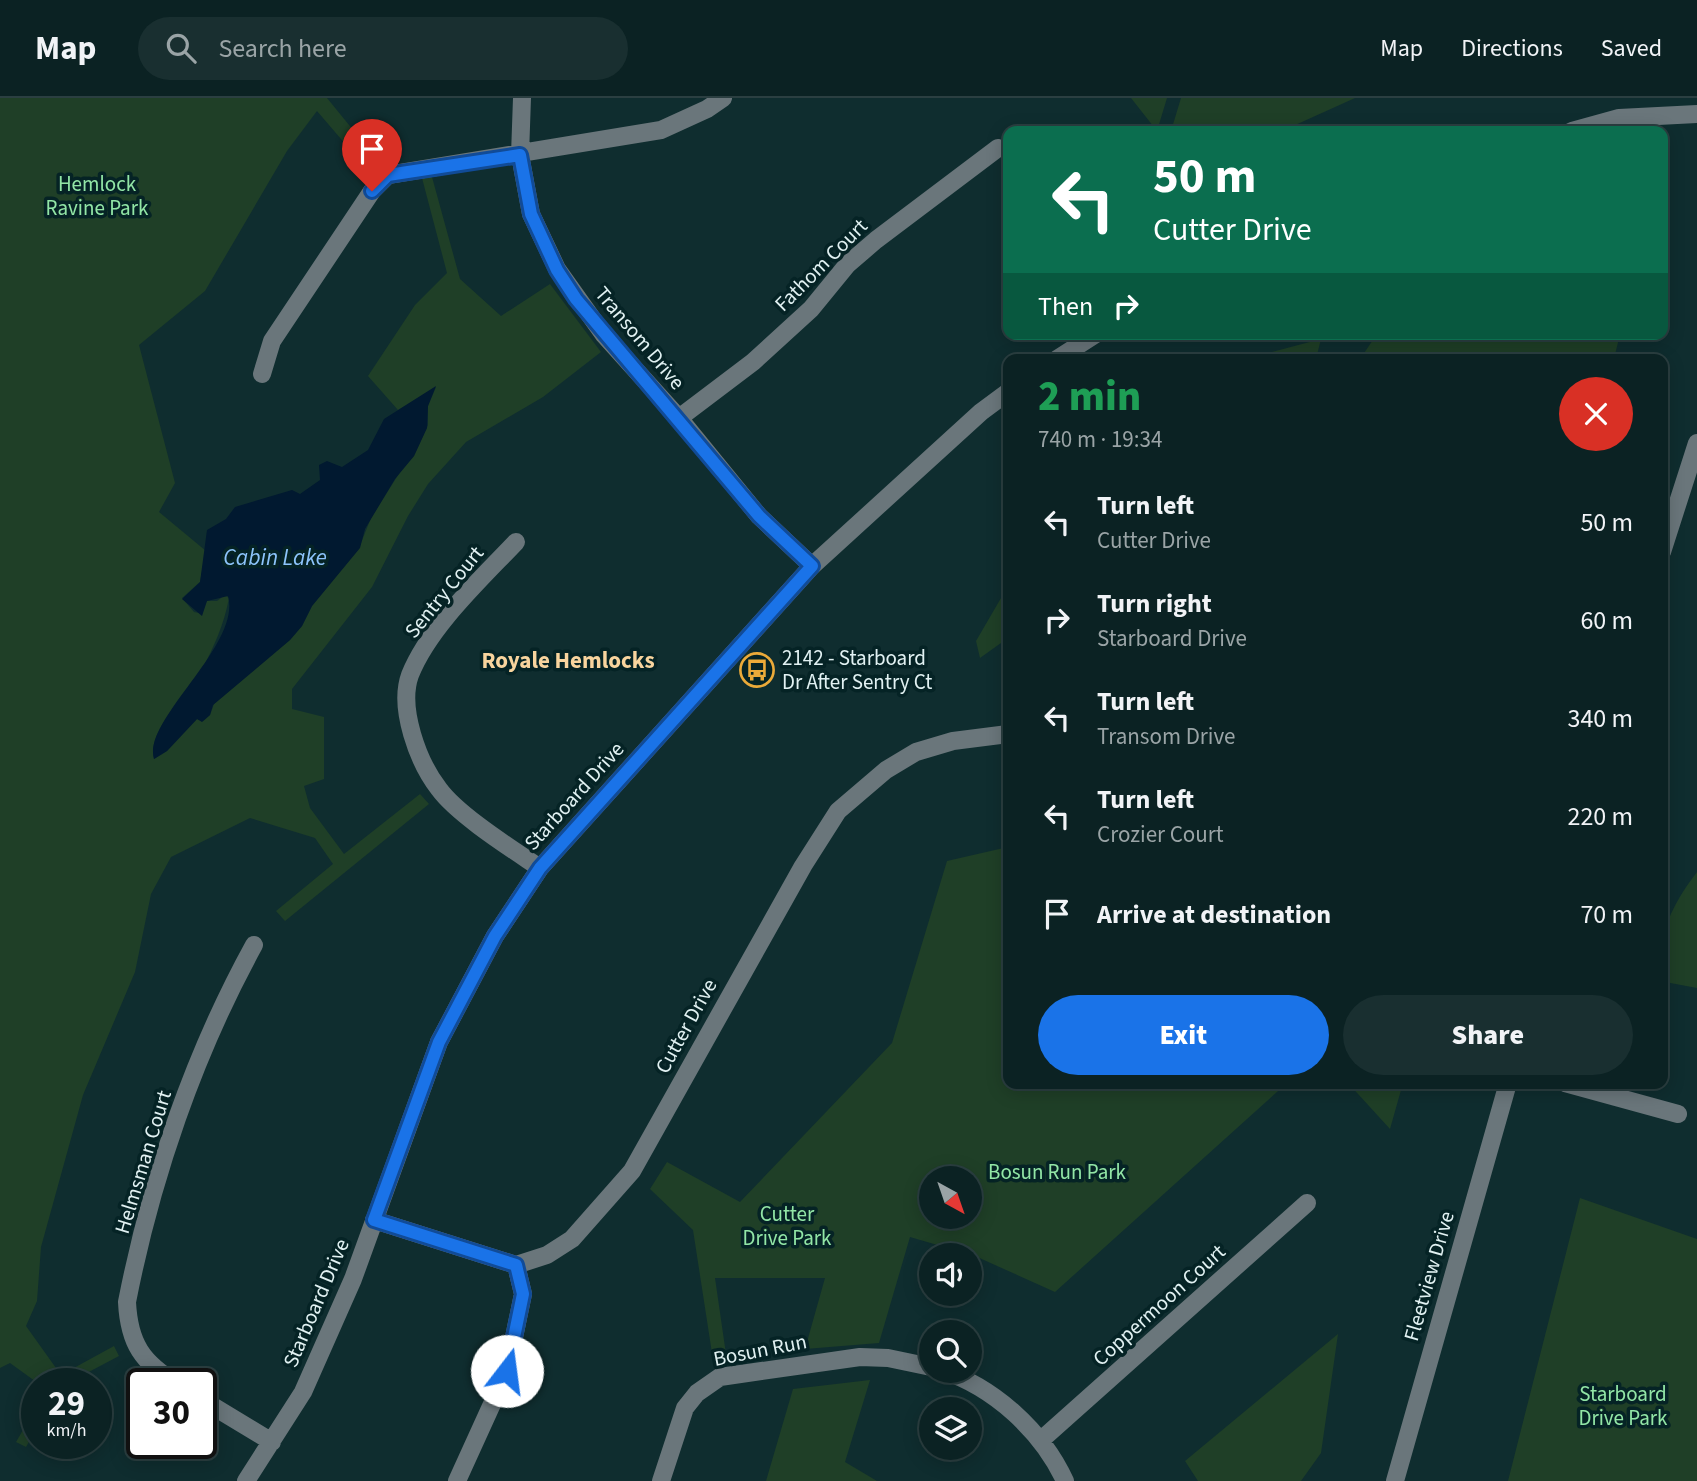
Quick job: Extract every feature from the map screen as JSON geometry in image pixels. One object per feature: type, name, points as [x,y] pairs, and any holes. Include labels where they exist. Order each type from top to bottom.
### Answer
[{"type":"street","name":"Transom Drive","points":[[522,98],[520,155],[531,214],[557,270],[604,335],[679,418],[759,516],[812,566]]},
{"type":"street","points":[[262,374],[272,341],[372,191],[388,175],[661,130],[707,109],[723,98]]},
{"type":"street","points":[[1590,126],[1619,118],[1697,114]]},
{"type":"street","name":"Fathom Court","points":[[679,418],[763,353],[811,309],[847,265],[876,240],[998,149]]},
{"type":"street","points":[[1065,354],[1087,340]]},
{"type":"street","name":"Starboard Drive","points":[[246,1481],[303,1392],[353,1279],[439,1042],[495,936],[540,868],[812,566],[981,412],[1003,396]]},
{"type":"street","points":[[1668,533],[1697,443]]},
{"type":"street","name":"Sentry Court","points":[[516,542],[426,645],[410,676],[404,707],[417,746],[439,790],[540,868]]},
{"type":"street","name":"Cutter Drive","points":[[516,1265],[547,1255],[572,1239],[632,1171],[803,866],[838,811],[886,770],[916,752],[953,741],[1003,735]]},
{"type":"street","name":"Helmsman Court","points":[[157,1368],[144,1358],[134,1343],[128,1326],[127,1303],[174,1131],[233,982],[254,945]]},
{"type":"street","name":"Fleetview Drive","points":[[1395,1481],[1506,1089]]},
{"type":"street","points":[[1587,1089],[1678,1114]]},
{"type":"street","name":"Coppermoon Court","points":[[1040,1441],[1307,1203]]},
{"type":"street","points":[[374,1220],[516,1265],[523,1294],[507,1371],[457,1481]]},
{"type":"street","name":"Bosun Run","points":[[661,1481],[685,1408],[697,1393],[720,1377],[860,1357],[888,1358],[919,1364]]},
{"type":"street","points":[[969,1383],[1025,1423],[1057,1462],[1066,1481]]},
{"type":"street","points":[[217,1409],[272,1442]]},
{"type":"green space","name":"Hemlock Ravine Park","points":[[0,98],[327,98],[376,158],[365,167],[317,111],[287,151],[205,291],[139,345],[175,483],[159,512],[206,551],[200,582],[182,598],[194,612],[199,613],[207,601],[217,601],[225,595],[229,598],[218,635],[202,670],[170,712],[157,736],[154,759],[167,751],[197,719],[203,721],[210,715],[214,704],[290,640],[302,626],[312,606],[359,548],[371,518],[400,472],[414,456],[428,425],[428,406],[436,387],[398,410],[368,376],[415,305],[447,273],[422,178],[432,177],[460,279],[501,316],[550,284],[601,352],[543,397],[466,442],[428,484],[408,516],[372,587],[292,689],[292,709],[324,717],[324,779],[304,786],[310,808],[344,854],[420,794],[429,804],[285,921],[276,911],[333,864],[315,838],[250,818],[171,857],[151,894],[135,972],[83,1095],[41,1247],[37,1301],[26,1326],[56,1368],[21,1368],[21,1371],[10,1363],[0,1368]]},
{"type":"green space","points":[[1131,98],[1167,98],[1159,126],[1153,126]]},
{"type":"green space","points":[[1181,98],[1355,98],[1293,126],[1173,126]]},
{"type":"green space","points":[[1317,340],[1321,340],[1317,354],[1264,354]]},
{"type":"green space","points":[[1373,340],[1619,340],[1615,354],[1363,354]]},
{"type":"green space","points":[[1003,595],[1003,642],[980,658],[976,641]]},
{"type":"green space","name":"Bosun Run Park","points":[[1003,848],[1003,1089],[1280,1089],[1055,1292],[982,1259],[982,1243],[931,1243],[910,1237],[879,1343],[805,1349],[825,1278],[715,1278],[727,1361],[714,1366],[693,1230],[650,1189],[667,1162],[740,1202],[892,1043],[947,861]]},
{"type":"green space","points":[[1697,872],[1697,988],[1668,983],[1668,922]]},
{"type":"green space","points":[[1353,1089],[1401,1089],[1390,1129]]},
{"type":"green space","name":"Starboard Drive Park","points":[[1580,1198],[1697,1239],[1697,1481],[1508,1481]]},
{"type":"green space","points":[[1338,1334],[1321,1453],[1301,1481],[1198,1481],[1185,1461]]},
{"type":"green space","name":"Hemlock Ravine Park","points":[[114,1346],[119,1356],[96,1368],[74,1368]]},
{"type":"green space","points":[[870,1380],[845,1462],[877,1481],[766,1481],[793,1389]]},
{"type":"water","name":"Cabin Lake","points":[[436,386],[428,406],[427,428],[414,456],[395,479],[365,529],[360,548],[312,606],[302,626],[290,640],[213,705],[210,715],[202,722],[197,719],[167,751],[154,759],[154,743],[162,724],[208,659],[221,637],[228,615],[228,596],[207,601],[202,616],[182,599],[200,582],[207,530],[226,519],[235,507],[292,490],[300,494],[320,480],[319,465],[327,461],[342,467],[368,450],[384,419]]},
{"type":"place","name":"2142 - Starboard Dr After Sentry Ct","points":[[757,670]]},
{"type":"district","name":"Royale Hemlocks","points":[[568,660]]},
{"type":"route","points":[[372,191],[388,175],[520,155],[531,214],[557,270],[576,299],[759,516],[812,566],[540,868],[495,936],[439,1042],[374,1220],[516,1265],[523,1294],[507,1371]]},
{"type":"park label","name":"Cutter Drive Park","points":[[787,1226]]}]
